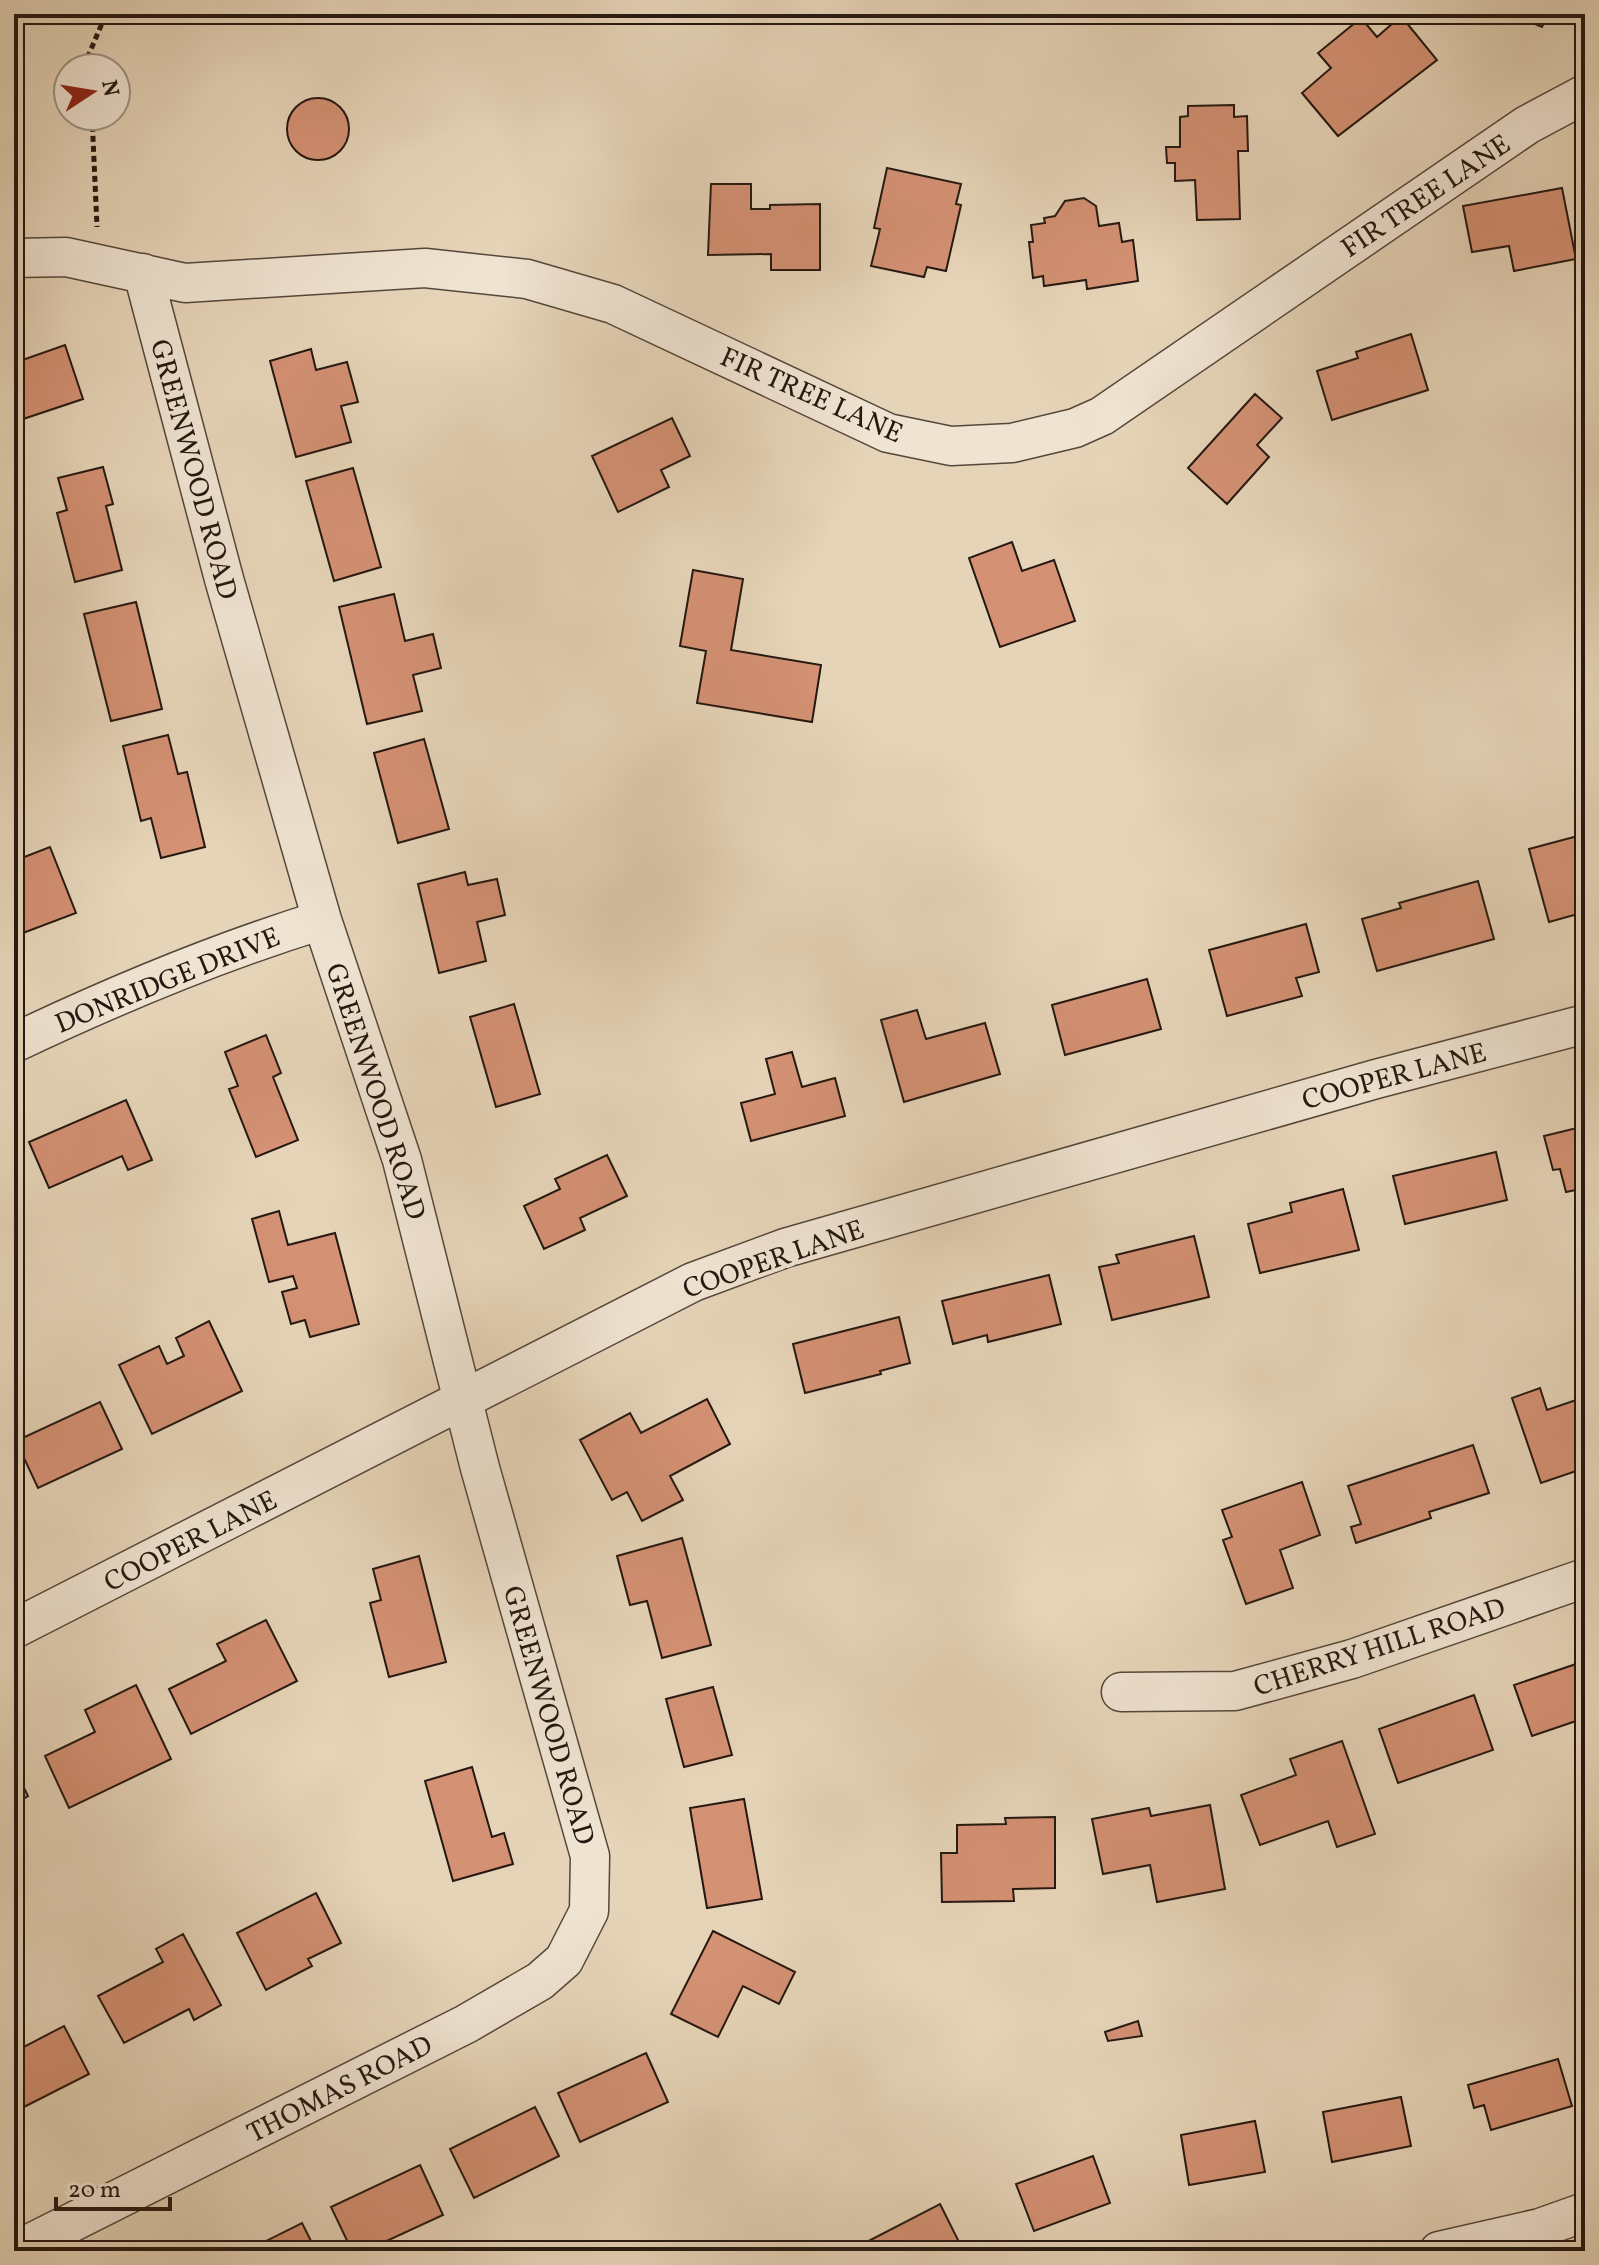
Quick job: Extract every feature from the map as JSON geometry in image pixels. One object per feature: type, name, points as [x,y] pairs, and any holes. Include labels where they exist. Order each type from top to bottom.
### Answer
[{"type":"street","name":"FIR TREE LANE","points":[[14,258],[66,257],[185,283],[425,268],[527,279],[613,304],[888,433],[951,446],[1012,443],[1075,428],[1102,416],[1527,125],[1585,94]]},
{"type":"street","name":"GREENWOOD ROAD","points":[[143,273],[224,579],[322,920],[402,1160],[466,1400],[480,1468],[590,1856],[589,1911]]},
{"type":"street","name":"DONRIDGE DRIVE","points":[[14,1043],[114,995],[227,949],[322,920]]},
{"type":"street","name":"COOPER LANE","points":[[14,1629],[693,1282],[785,1248],[1361,1083],[1585,1024]]},
{"type":"street","name":"CHERRY HILL ROAD","points":[[1121,1692],[1235,1691],[1352,1659],[1585,1578]]},
{"type":"street","name":"THOMAS ROAD","points":[[15,2251],[466,2024],[540,1981],[564,1960],[589,1911]]},
{"type":"street","points":[[1439,2251],[1540,2228],[1585,2212]]},
{"type":"path","points":[[90,52],[106,14]]},
{"type":"path","points":[[93,132],[99,264]]},
{"type":"building","points":[[1510,14],[1548,14],[1542,27]]},
{"type":"building","points":[[1401,16],[1437,60],[1338,136],[1302,93],[1331,68],[1318,53],[1361,18],[1377,37]]},
{"type":"building","points":[[318,98],[340,107],[349,129],[340,151],[318,160],[296,151],[287,129],[296,107]]},
{"type":"building","points":[[1234,105],[1234,117],[1247,116],[1248,151],[1238,151],[1240,219],[1197,220],[1195,180],[1175,181],[1175,163],[1167,163],[1166,147],[1180,147],[1180,117],[1188,116],[1188,106]]},
{"type":"building","points":[[887,168],[961,184],[956,204],[961,205],[946,271],[927,267],[924,277],[871,266],[880,229],[874,228]]},
{"type":"building","points":[[711,184],[751,184],[751,209],[770,209],[770,205],[820,204],[820,270],[771,270],[771,254],[708,255]]},
{"type":"building","points":[[1562,188],[1576,259],[1514,271],[1509,246],[1472,252],[1463,206]]},
{"type":"building","points":[[1084,198],[1096,206],[1099,226],[1119,223],[1122,242],[1133,240],[1138,281],[1087,289],[1086,280],[1044,286],[1043,276],[1033,278],[1029,242],[1033,242],[1031,225],[1045,223],[1044,218],[1055,216],[1065,201]]},
{"type":"building","points":[[1411,334],[1428,390],[1332,420],[1317,371],[1358,358],[1356,352]]},
{"type":"building","points":[[65,345],[83,399],[14,422],[14,363]]},
{"type":"building","points":[[311,349],[316,370],[347,362],[358,402],[341,406],[351,442],[296,457],[270,361]]},
{"type":"building","points":[[1255,394],[1282,418],[1257,445],[1269,457],[1227,504],[1188,468]]},
{"type":"building","points":[[672,418],[690,456],[661,470],[669,487],[618,512],[592,456]]},
{"type":"building","points":[[103,467],[113,504],[106,506],[122,570],[75,582],[57,513],[67,510],[58,478]]},
{"type":"building","points":[[353,468],[381,567],[334,581],[306,481]]},
{"type":"building","points":[[1012,542],[1022,571],[1054,560],[1075,621],[1000,647],[969,558]]},
{"type":"building","points":[[693,570],[743,579],[731,650],[821,665],[812,722],[697,703],[706,651],[680,646]]},
{"type":"building","points":[[394,594],[405,641],[433,634],[441,668],[413,675],[422,711],[367,724],[339,607]]},
{"type":"building","points":[[136,602],[162,709],[111,721],[84,614]]},
{"type":"building","points":[[168,735],[178,774],[187,772],[205,847],[161,858],[151,818],[141,821],[123,746]]},
{"type":"building","points":[[424,739],[449,829],[398,843],[374,753]]},
{"type":"building","points":[[1585,834],[1585,912],[1549,922],[1529,849]]},
{"type":"building","points":[[50,847],[76,913],[15,936],[14,861]]},
{"type":"building","points":[[465,872],[468,885],[497,879],[505,915],[477,922],[486,961],[439,973],[418,884]]},
{"type":"building","points":[[1478,881],[1494,939],[1377,971],[1362,919],[1401,908],[1399,903]]},
{"type":"building","points":[[1306,924],[1319,972],[1296,978],[1302,996],[1227,1016],[1209,950]]},
{"type":"building","points":[[1147,979],[1161,1029],[1065,1055],[1052,1005]]},
{"type":"building","points":[[514,1004],[540,1094],[496,1107],[470,1017]]},
{"type":"building","points":[[917,1010],[926,1039],[985,1023],[1000,1074],[904,1102],[881,1020]]},
{"type":"building","points":[[266,1035],[281,1073],[273,1077],[298,1140],[256,1157],[229,1089],[238,1086],[225,1052]]},
{"type":"building","points":[[792,1052],[802,1087],[835,1078],[845,1116],[751,1141],[741,1103],[775,1094],[766,1059]]},
{"type":"building","points":[[126,1100],[152,1160],[128,1170],[122,1156],[49,1188],[29,1142]]},
{"type":"building","points":[[1585,1126],[1585,1188],[1566,1192],[1560,1169],[1553,1170],[1544,1136]]},
{"type":"building","points":[[1496,1152],[1507,1200],[1405,1224],[1393,1176]]},
{"type":"building","points":[[607,1155],[627,1196],[580,1218],[585,1230],[544,1249],[524,1206],[560,1189],[555,1179]]},
{"type":"building","points":[[1343,1189],[1359,1250],[1260,1273],[1248,1224],[1292,1212],[1290,1203]]},
{"type":"building","points":[[14,1192],[23,1211],[14,1215]]},
{"type":"building","points":[[279,1211],[288,1245],[335,1233],[359,1324],[310,1337],[305,1320],[291,1324],[282,1292],[297,1288],[293,1276],[269,1282],[252,1219]]},
{"type":"building","points":[[1194,1236],[1209,1297],[1112,1320],[1099,1267],[1119,1263],[1116,1255]]},
{"type":"building","points":[[1049,1275],[1061,1324],[988,1342],[987,1335],[953,1344],[942,1301]]},
{"type":"building","points":[[899,1317],[910,1363],[880,1371],[881,1374],[805,1393],[793,1344]]},
{"type":"building","points":[[209,1321],[242,1391],[152,1434],[119,1365],[159,1346],[167,1364],[184,1356],[176,1338]]},
{"type":"building","points":[[1540,1388],[1547,1410],[1585,1397],[1585,1468],[1541,1483],[1512,1398]]},
{"type":"building","points":[[707,1399],[730,1444],[670,1476],[683,1500],[642,1521],[627,1492],[612,1500],[580,1440],[630,1413],[641,1433]]},
{"type":"building","points":[[100,1402],[122,1449],[38,1488],[16,1441]]},
{"type":"building","points":[[1473,1445],[1489,1493],[1429,1512],[1431,1518],[1356,1543],[1351,1527],[1361,1524],[1348,1486]]},
{"type":"building","points":[[1302,1482],[1320,1535],[1280,1550],[1293,1588],[1246,1604],[1223,1540],[1232,1537],[1222,1510]]},
{"type":"building","points":[[682,1538],[711,1645],[662,1658],[647,1601],[630,1605],[617,1556]]},
{"type":"building","points":[[419,1556],[446,1662],[389,1677],[370,1603],[381,1600],[373,1569]]},
{"type":"building","points":[[266,1620],[297,1681],[191,1734],[169,1689],[226,1661],[217,1644]]},
{"type":"building","points":[[1585,1661],[1585,1718],[1532,1736],[1514,1685]]},
{"type":"building","points":[[136,1685],[171,1759],[69,1808],[45,1756],[95,1732],[85,1710]]},
{"type":"building","points":[[713,1687],[732,1755],[684,1767],[666,1699]]},
{"type":"building","points":[[1474,1695],[1493,1750],[1398,1783],[1379,1729]]},
{"type":"building","points":[[1342,1741],[1375,1834],[1337,1847],[1328,1821],[1260,1845],[1241,1795],[1296,1775],[1290,1759]]},
{"type":"building","points":[[14,1767],[28,1796],[14,1804]]},
{"type":"building","points":[[472,1767],[492,1837],[504,1833],[513,1864],[453,1881],[425,1781]]},
{"type":"building","points":[[744,1799],[762,1899],[707,1908],[690,1808]]},
{"type":"building","points":[[1210,1805],[1225,1889],[1157,1902],[1150,1865],[1103,1874],[1092,1819],[1149,1808],[1151,1816]]},
{"type":"building","points":[[1055,1817],[1055,1888],[1013,1889],[1014,1901],[942,1902],[941,1853],[957,1853],[957,1825],[1006,1824],[1005,1818]]},
{"type":"building","points":[[316,1893],[341,1943],[308,1959],[312,1966],[266,1990],[237,1933]]},
{"type":"building","points":[[713,1931],[795,1972],[779,2004],[743,1986],[718,2037],[671,2014]]},
{"type":"building","points":[[183,1934],[221,2005],[194,2020],[189,2009],[124,2043],[98,1996],[163,1962],[156,1949]]},
{"type":"building","points":[[1138,2021],[1142,2036],[1108,2041],[1105,2032]]},
{"type":"building","points":[[64,2026],[89,2074],[14,2112],[14,2052]]},
{"type":"building","points":[[646,2053],[668,2102],[580,2142],[558,2093]]},
{"type":"building","points":[[1558,2059],[1572,2106],[1491,2130],[1484,2105],[1474,2108],[1468,2085]]},
{"type":"building","points":[[1401,2097],[1411,2146],[1332,2162],[1323,2112]]},
{"type":"building","points":[[535,2107],[559,2156],[474,2198],[450,2149]]},
{"type":"building","points":[[1255,2121],[1265,2172],[1189,2185],[1181,2135]]},
{"type":"building","points":[[1093,2156],[1110,2203],[1034,2231],[1016,2184]]},
{"type":"building","points":[[420,2165],[443,2215],[365,2251],[352,2251],[331,2207]]},
{"type":"building","points":[[940,2204],[963,2250],[854,2251],[853,2249]]},
{"type":"building","points":[[302,2223],[316,2251],[246,2251]]}]
